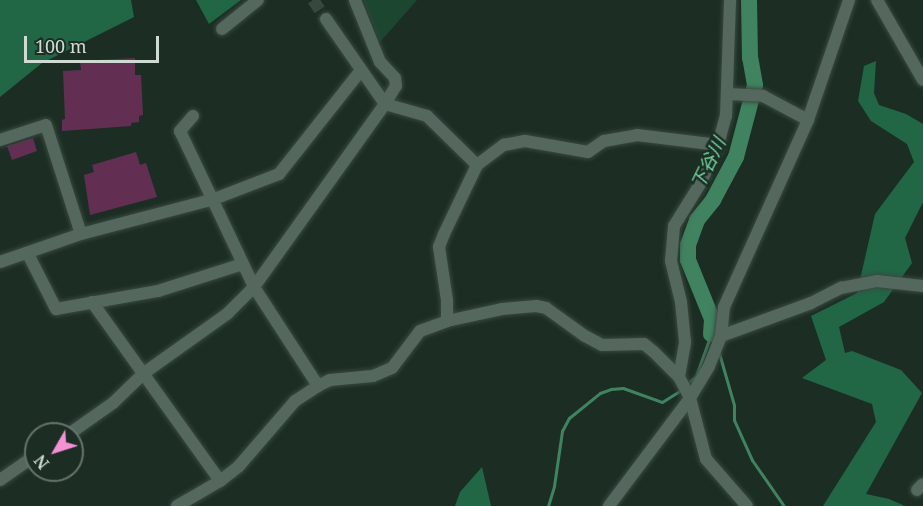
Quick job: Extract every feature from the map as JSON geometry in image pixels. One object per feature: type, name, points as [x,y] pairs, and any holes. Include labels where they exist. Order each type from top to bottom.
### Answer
[{"type":"street","points":[[222,29],[258,0]]},
{"type":"street","points":[[84,424],[114,403],[144,373],[227,314],[254,287],[385,104],[396,86],[395,78],[380,62],[355,0]]},
{"type":"street","points":[[679,377],[686,342],[681,302],[671,261],[674,226],[700,184],[718,145],[726,116],[730,0]]},
{"type":"street","points":[[609,506],[690,398],[709,366],[721,336],[724,307],[808,120],[849,0]]},
{"type":"street","points":[[877,0],[923,80]]},
{"type":"street","points":[[326,19],[385,104],[427,116],[477,165]]},
{"type":"street","points":[[0,262],[81,234],[214,199],[279,174],[361,70]]},
{"type":"street","points":[[728,94],[763,96],[808,120]]},
{"type":"street","points":[[194,116],[180,131],[254,287],[318,386]]},
{"type":"street","points":[[0,140],[46,125],[81,234]]},
{"type":"street","points":[[447,321],[447,300],[440,247],[477,165],[504,145],[525,141],[588,152],[604,141],[637,135],[718,145]]},
{"type":"street","points":[[28,254],[56,309],[158,291],[243,264]]},
{"type":"street","points":[[721,336],[811,303],[841,288],[877,281],[922,285]]},
{"type":"street","points":[[92,302],[220,481]]},
{"type":"street","points":[[177,506],[220,481],[253,452],[295,401],[330,380],[373,376],[392,368],[420,331],[447,321],[502,309],[546,308],[585,336],[602,345],[644,344],[679,377],[690,398],[706,459],[747,506]]},
{"type":"street","points":[[0,480],[24,463]]},
{"type":"green space","points":[[0,0],[131,0],[134,17],[42,63],[0,97]]},
{"type":"green space","points":[[196,0],[241,0],[209,24]]},
{"type":"green space","points":[[363,0],[417,0],[380,42]]},
{"type":"green space","points":[[876,61],[874,93],[879,105],[906,114],[923,124],[923,202],[905,238],[912,263],[884,302],[839,327],[845,353],[852,351],[901,370],[922,393],[866,494],[889,499],[905,506],[823,506],[876,422],[872,404],[802,378],[826,360],[811,316],[857,293],[875,214],[914,162],[907,144],[871,121],[858,101],[864,66]]},
{"type":"green space","points":[[482,467],[491,506],[455,506],[460,492]]},
{"type":"building","points":[[135,58],[135,75],[141,75],[143,115],[139,116],[139,122],[131,123],[131,126],[62,131],[62,120],[65,119],[63,71],[81,70],[80,61]]},
{"type":"building","points":[[33,138],[37,151],[12,160],[7,146]]},
{"type":"building","points":[[136,152],[140,165],[146,163],[157,197],[90,215],[84,175],[94,172],[92,165]]},
{"type":"waterway","name":"下谷川","points":[[711,334],[712,319],[688,260],[688,245],[697,220],[713,200],[736,157],[755,85],[750,58],[749,0]]},
{"type":"waterway","points":[[686,385],[696,376],[711,334]]},
{"type":"waterway","points":[[719,353],[734,405],[734,420],[752,460],[784,506]]},
{"type":"waterway","points":[[548,506],[554,486],[562,431],[569,418],[600,393],[611,389],[623,388],[662,402],[681,390]]},
{"type":"tunnel","points":[[313,0],[326,19]]}]
